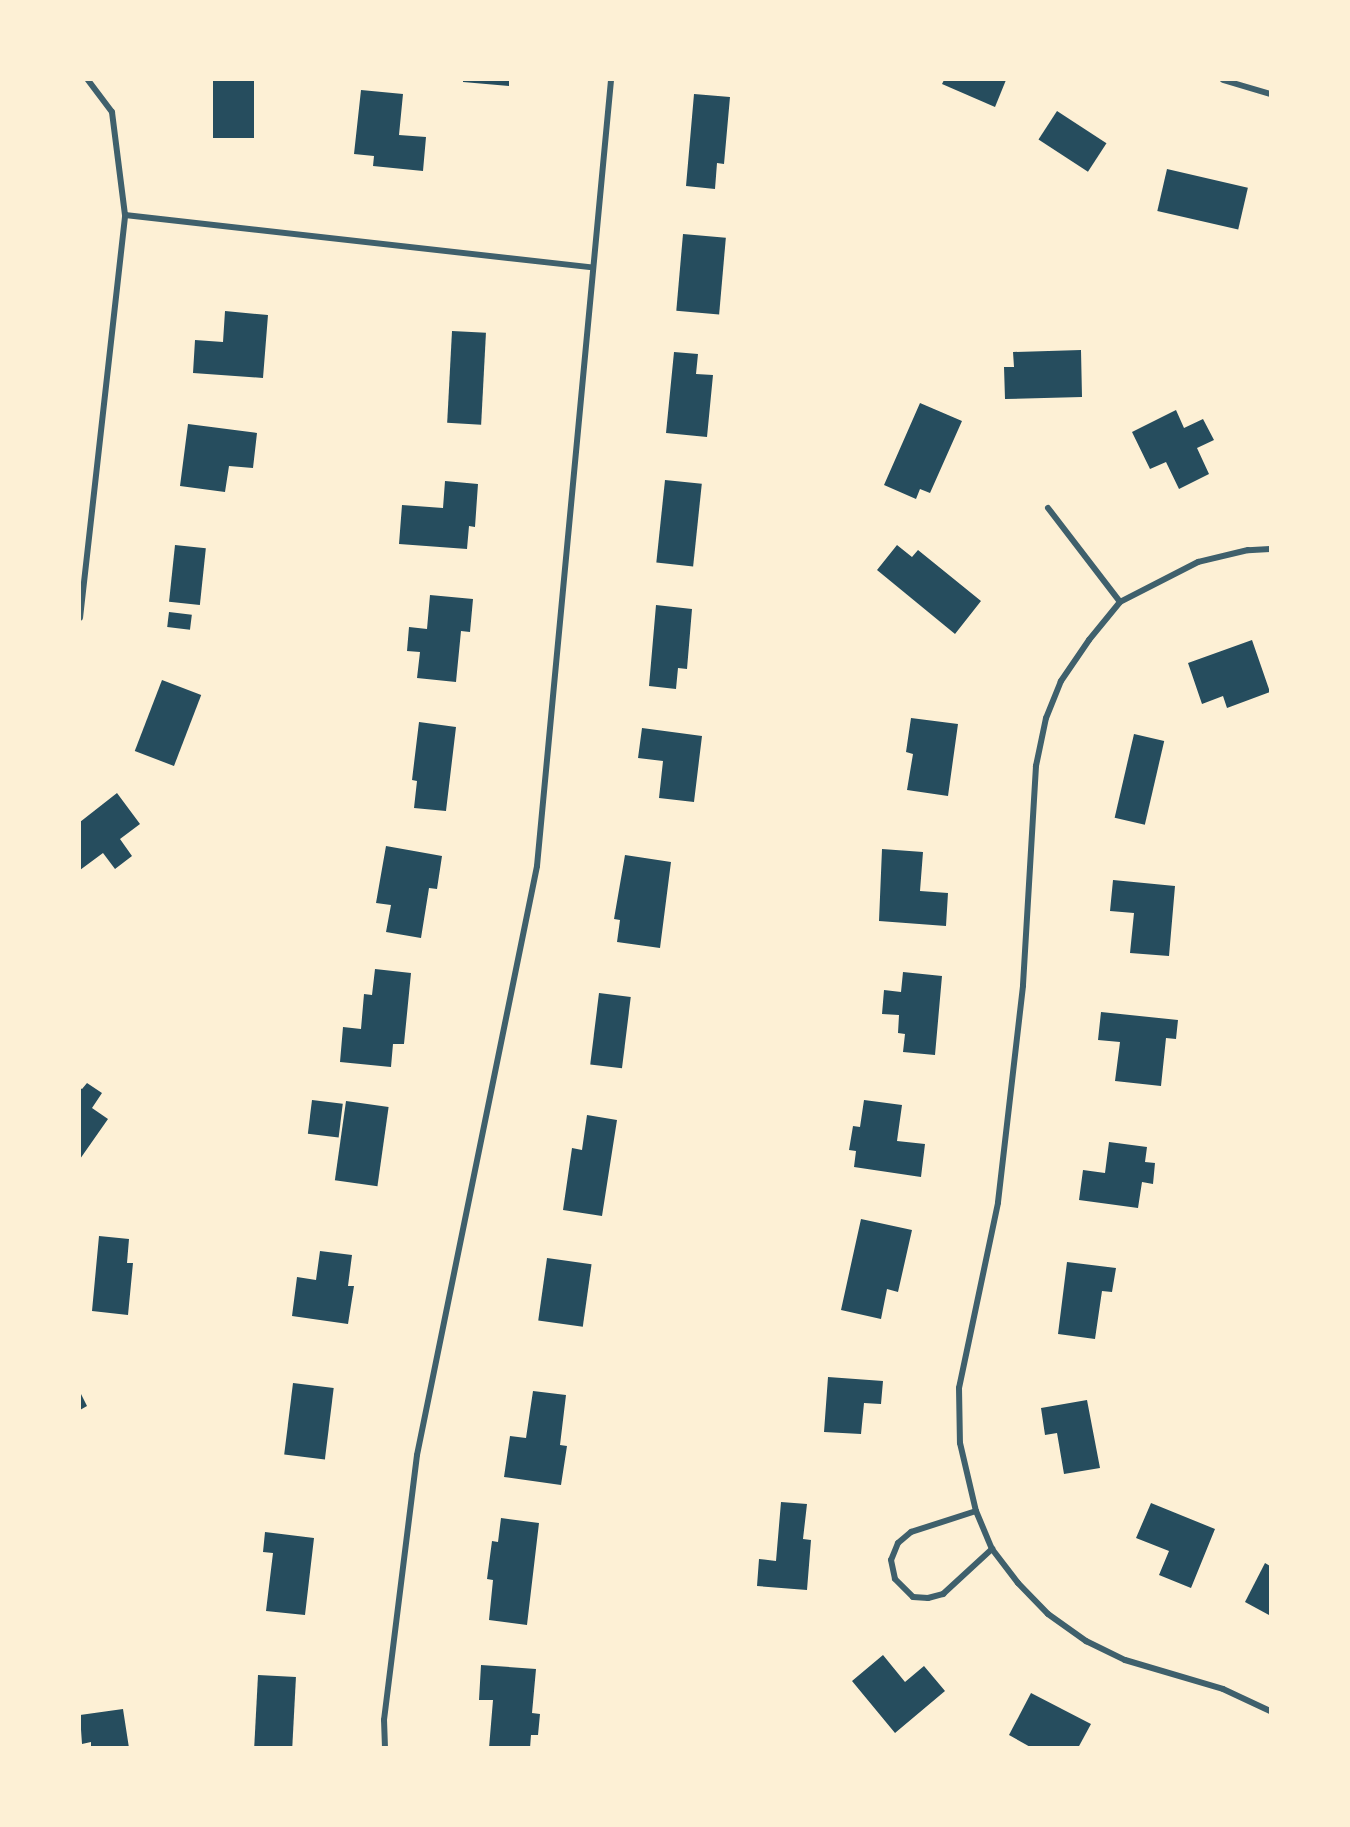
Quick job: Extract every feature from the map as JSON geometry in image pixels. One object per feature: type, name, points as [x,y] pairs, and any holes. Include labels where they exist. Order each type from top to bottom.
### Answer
[{"type":"street","points":[[80,618],[125,215],[112,112],[88,80]]},
{"type":"street","points":[[385,1748],[384,1720],[417,1455],[537,866],[611,80]]},
{"type":"street","points":[[1223,80],[1270,94]]},
{"type":"street","points":[[125,215],[592,267]]},
{"type":"street","points":[[1048,508],[1120,602]]},
{"type":"street","points":[[1270,549],[1248,549],[1198,562],[1120,602],[1089,639],[1062,681],[1046,718],[1036,766],[1023,986],[998,1203],[966,1345],[959,1388],[960,1443],[976,1511],[992,1549],[1018,1583],[1048,1614],[1086,1641],[1125,1660],[1223,1689],[1270,1711]]},
{"type":"street","points":[[976,1511],[911,1532],[898,1543],[891,1560],[895,1579],[913,1597],[928,1598],[943,1594],[992,1549]]},
{"type":"building","points":[[213,80],[254,80],[254,138],[213,138]]},
{"type":"building","points":[[463,80],[509,80],[509,86],[463,82]]},
{"type":"building","points":[[944,80],[1006,80],[995,107],[942,84]]},
{"type":"building","points":[[361,90],[403,94],[399,135],[426,137],[423,171],[373,166],[374,156],[354,154]]},
{"type":"building","points":[[694,94],[730,97],[724,164],[717,163],[715,189],[686,186]]},
{"type":"building","points":[[1057,111],[1106,143],[1088,172],[1038,140]]},
{"type":"building","points":[[1167,169],[1248,188],[1238,230],[1157,211]]},
{"type":"building","points":[[683,234],[726,238],[719,314],[676,311]]},
{"type":"building","points":[[225,311],[268,315],[263,378],[193,373],[195,340],[223,342]]},
{"type":"building","points":[[452,331],[486,333],[481,425],[447,423]]},
{"type":"building","points":[[1081,350],[1082,397],[1005,399],[1004,367],[1014,367],[1013,352]]},
{"type":"building","points":[[674,352],[698,354],[696,374],[713,375],[707,437],[666,433]]},
{"type":"building","points":[[920,403],[962,421],[930,493],[920,489],[916,499],[884,485]]},
{"type":"building","points":[[1176,410],[1184,428],[1203,419],[1214,440],[1197,448],[1209,474],[1179,489],[1166,462],[1150,469],[1132,432]]},
{"type":"building","points":[[188,424],[257,433],[253,468],[229,466],[225,492],[180,486]]},
{"type":"building","points":[[665,480],[702,484],[693,566],[656,563]]},
{"type":"building","points":[[445,481],[478,484],[475,527],[469,526],[467,549],[399,544],[402,505],[443,508]]},
{"type":"building","points":[[175,545],[206,548],[200,605],[169,602]]},
{"type":"building","points":[[897,545],[912,557],[918,550],[981,601],[955,634],[877,570]]},
{"type":"building","points":[[430,595],[473,599],[470,632],[461,631],[456,682],[417,678],[420,652],[407,651],[409,627],[427,629]]},
{"type":"building","points":[[656,605],[692,609],[687,669],[678,668],[676,689],[649,686]]},
{"type":"building","points":[[169,612],[192,615],[190,630],[167,627]]},
{"type":"building","points":[[1252,640],[1270,692],[1227,708],[1223,696],[1202,704],[1188,663]]},
{"type":"building","points":[[162,680],[201,695],[174,766],[135,751]]},
{"type":"building","points":[[911,718],[958,724],[948,796],[907,790],[913,754],[906,752]]},
{"type":"building","points":[[419,722],[456,727],[446,811],[414,808],[417,781],[412,780]]},
{"type":"building","points":[[642,728],[702,736],[694,802],[659,798],[663,761],[638,758]]},
{"type":"building","points":[[1134,734],[1164,741],[1145,825],[1115,818]]},
{"type":"building","points":[[117,793],[140,824],[120,839],[132,856],[115,869],[103,853],[80,870],[80,822]]},
{"type":"building","points":[[386,846],[442,856],[437,889],[429,888],[421,938],[386,932],[391,905],[376,903]]},
{"type":"building","points":[[882,849],[923,852],[920,891],[948,893],[946,926],[879,921]]},
{"type":"building","points":[[625,855],[671,862],[660,948],[617,942],[620,920],[614,919]]},
{"type":"building","points":[[1113,880],[1175,886],[1169,956],[1130,953],[1134,913],[1110,911]]},
{"type":"building","points":[[375,969],[411,973],[404,1044],[393,1044],[391,1067],[340,1062],[343,1027],[361,1029],[364,994],[372,995]]},
{"type":"building","points":[[903,972],[942,976],[935,1055],[903,1052],[905,1034],[898,1033],[899,1015],[882,1014],[884,990],[901,992]]},
{"type":"building","points":[[599,993],[631,997],[622,1068],[590,1064]]},
{"type":"building","points":[[1101,1012],[1178,1020],[1176,1039],[1166,1038],[1161,1086],[1115,1081],[1120,1042],[1098,1040]]},
{"type":"building","points":[[87,1083],[102,1093],[92,1108],[108,1119],[80,1159],[80,1088],[82,1089]]},
{"type":"building","points":[[312,1100],[343,1104],[339,1138],[308,1134]]},
{"type":"building","points":[[864,1100],[902,1105],[897,1141],[925,1144],[921,1177],[854,1167],[856,1151],[849,1150],[853,1126],[860,1127]]},
{"type":"building","points":[[346,1101],[389,1107],[377,1186],[335,1180]]},
{"type":"building","points":[[587,1115],[617,1120],[602,1216],[563,1210],[572,1148],[582,1150]]},
{"type":"building","points":[[1109,1142],[1147,1147],[1145,1162],[1155,1163],[1153,1184],[1142,1182],[1138,1208],[1079,1200],[1083,1170],[1105,1173]]},
{"type":"building","points":[[861,1219],[912,1230],[898,1292],[887,1289],[881,1319],[841,1310]]},
{"type":"building","points":[[99,1236],[129,1239],[127,1263],[133,1263],[128,1315],[92,1311]]},
{"type":"building","points":[[320,1251],[352,1255],[348,1286],[354,1286],[348,1324],[292,1316],[297,1277],[316,1280]]},
{"type":"building","points":[[547,1258],[592,1264],[583,1327],[538,1320]]},
{"type":"building","points":[[1067,1262],[1116,1268],[1112,1292],[1102,1291],[1095,1339],[1058,1334]]},
{"type":"building","points":[[828,1377],[883,1381],[881,1404],[864,1403],[861,1434],[824,1432]]},
{"type":"building","points":[[293,1383],[334,1388],[325,1459],[284,1454]]},
{"type":"building","points":[[533,1391],[566,1395],[560,1445],[567,1446],[561,1485],[504,1477],[510,1436],[526,1438]]},
{"type":"building","points":[[80,1392],[87,1406],[80,1410]]},
{"type":"building","points":[[1087,1400],[1100,1468],[1064,1474],[1057,1433],[1045,1435],[1041,1408]]},
{"type":"building","points":[[781,1502],[807,1504],[803,1539],[811,1540],[807,1590],[757,1586],[759,1559],[776,1561]]},
{"type":"building","points":[[1151,1503],[1215,1529],[1191,1588],[1159,1575],[1169,1551],[1136,1538]]},
{"type":"building","points":[[501,1518],[539,1523],[527,1625],[489,1620],[493,1580],[487,1579],[492,1541],[498,1542]]},
{"type":"building","points":[[265,1532],[314,1538],[305,1615],[266,1611],[273,1553],[263,1552]]},
{"type":"building","points":[[1265,1563],[1270,1566],[1269,1615],[1245,1602]]},
{"type":"building","points":[[883,1655],[905,1682],[924,1666],[945,1691],[895,1733],[852,1681]]},
{"type":"building","points":[[481,1665],[536,1669],[532,1713],[540,1714],[538,1735],[531,1735],[530,1748],[489,1748],[493,1700],[479,1700]]},
{"type":"building","points":[[258,1675],[296,1677],[292,1748],[254,1748]]},
{"type":"building","points":[[1031,1693],[1091,1724],[1078,1748],[1032,1748],[1009,1735]]},
{"type":"building","points":[[123,1709],[129,1748],[91,1748],[91,1742],[82,1744],[80,1715]]}]
